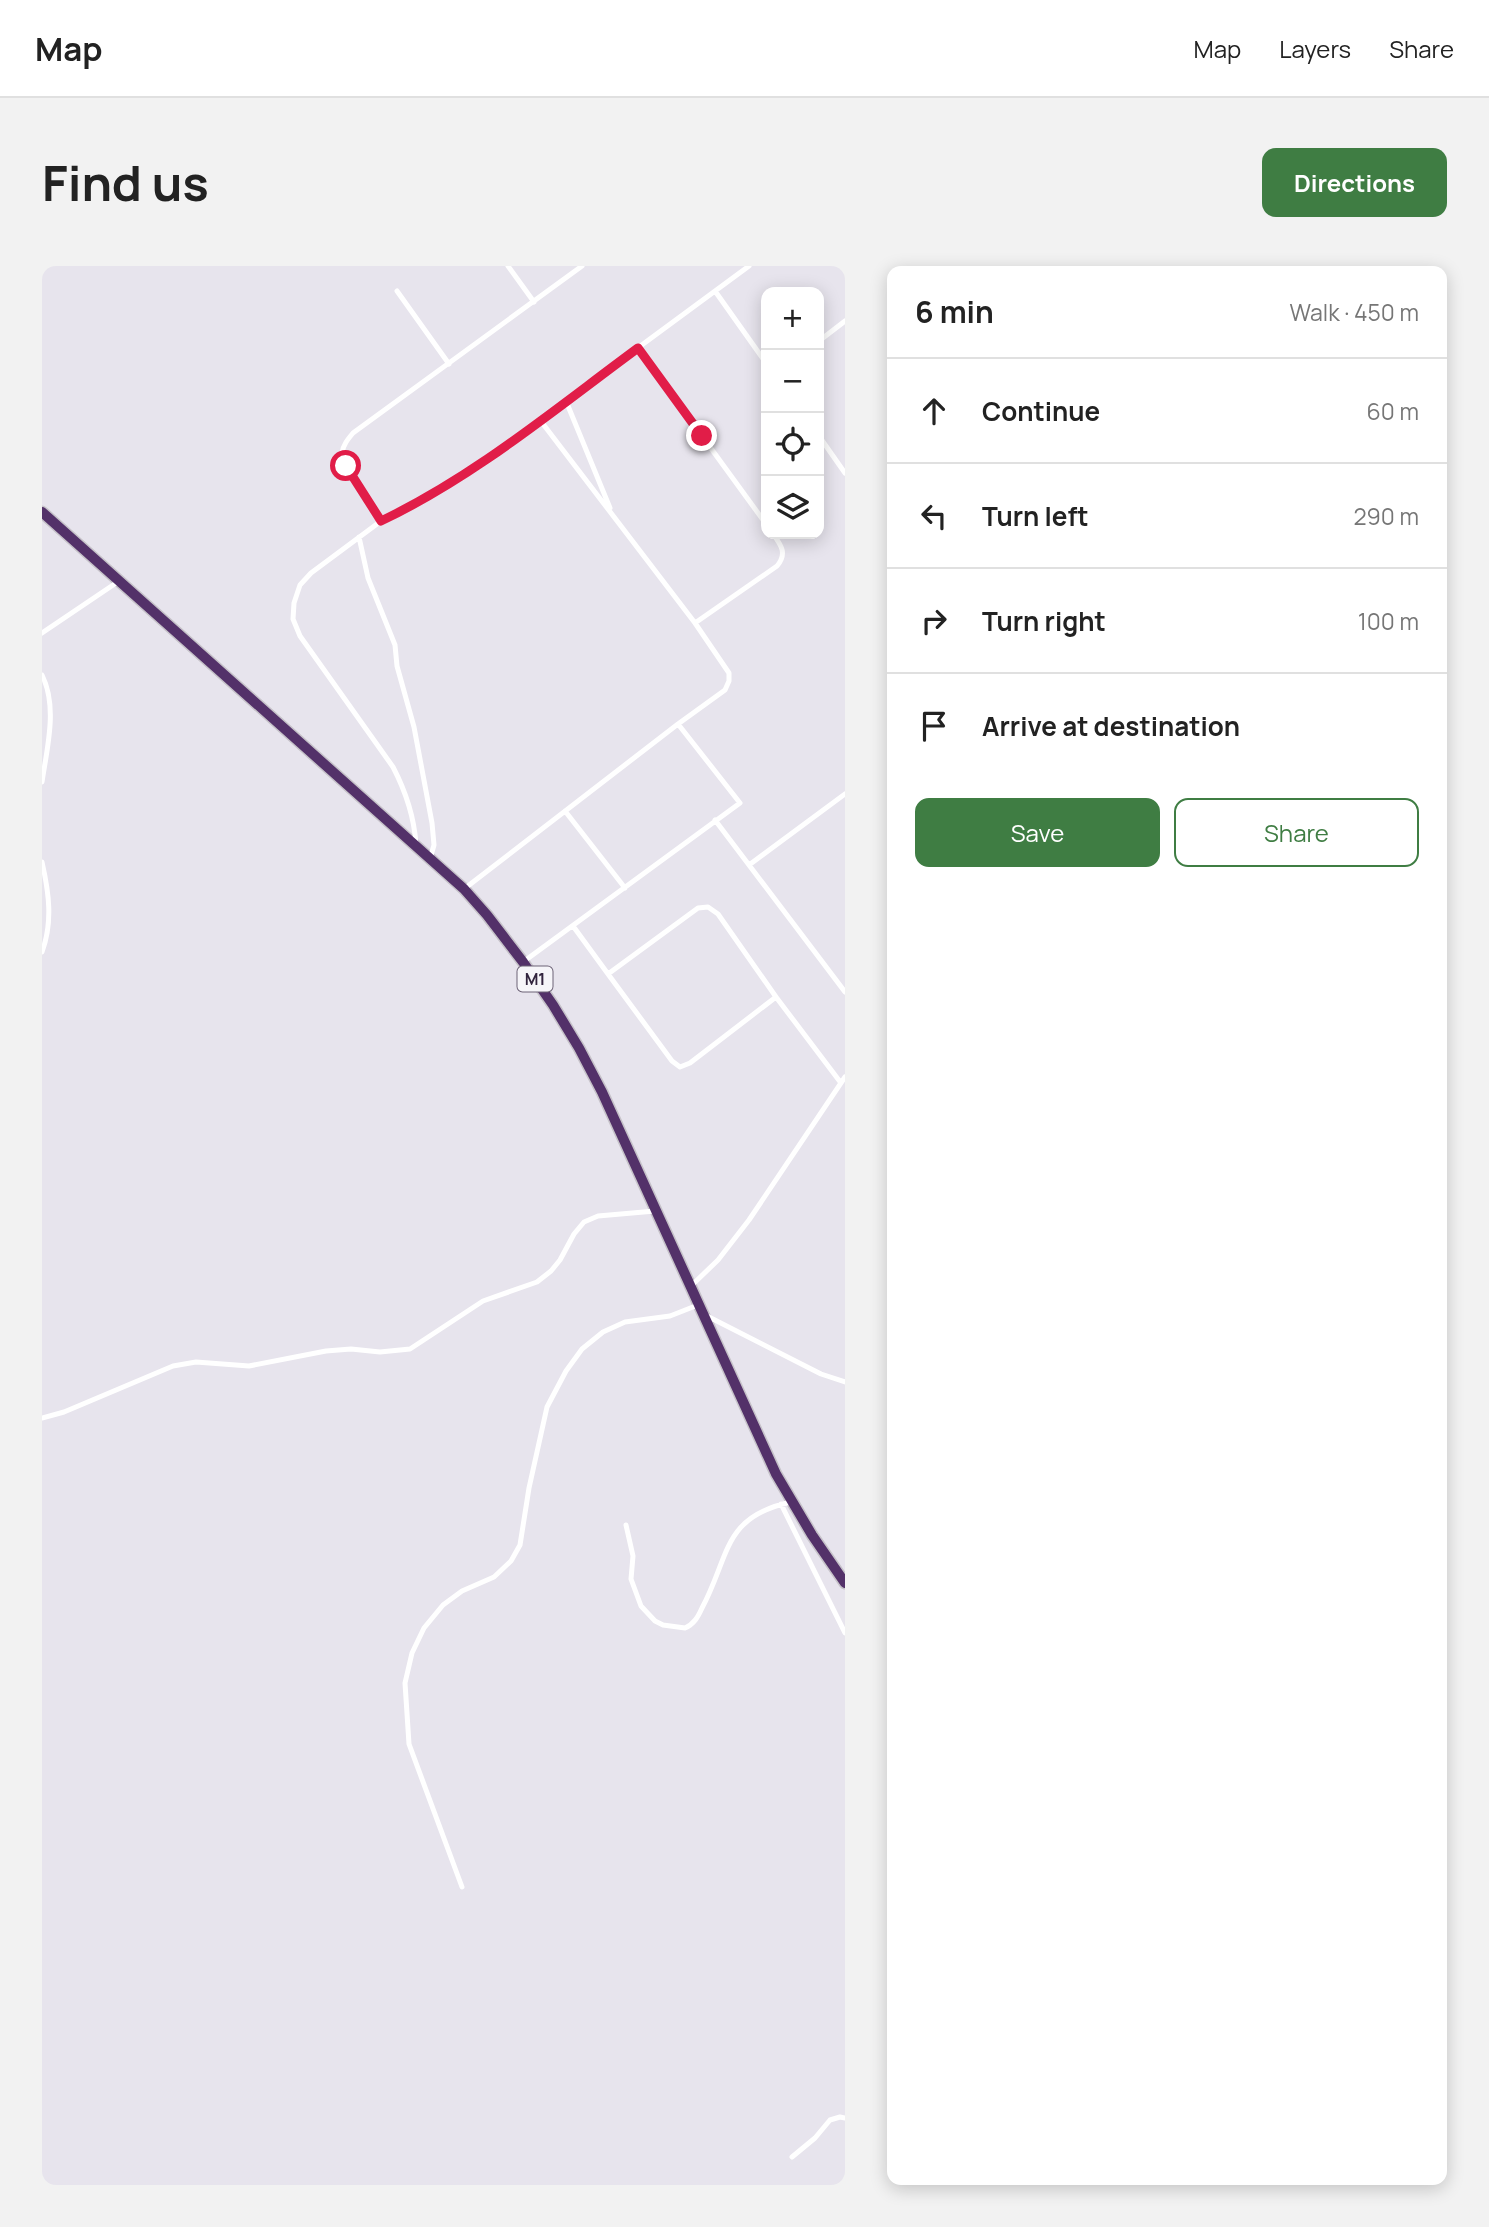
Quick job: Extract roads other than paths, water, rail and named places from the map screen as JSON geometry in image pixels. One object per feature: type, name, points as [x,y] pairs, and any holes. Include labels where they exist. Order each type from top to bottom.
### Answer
[{"type":"highway","name":"M1","points":[[42,512],[464,890],[523,962],[553,1005],[602,1092],[776,1474],[786,1503],[845,1583]]},
{"type":"street","points":[[508,266],[534,302]]},
{"type":"street","points":[[381,521],[346,466],[343,448],[353,433],[582,266]]},
{"type":"street","points":[[416,848],[414,820],[393,767],[300,636],[293,619],[294,603],[300,585],[311,573],[381,521],[413,506],[458,479],[749,266]]},
{"type":"street","points":[[397,291],[449,364]]},
{"type":"street","points":[[715,291],[761,356]]},
{"type":"street","points":[[824,337],[845,321]]},
{"type":"street","points":[[638,348],[761,517]]},
{"type":"street","points":[[566,401],[614,516]]},
{"type":"street","points":[[464,890],[725,690],[729,681],[729,673],[695,623],[540,419]]},
{"type":"street","points":[[824,443],[845,473]]},
{"type":"street","points":[[359,537],[368,578],[395,645],[397,666],[417,741],[432,823],[434,845],[430,859]]},
{"type":"street","points":[[695,623],[776,566],[782,559],[783,552],[777,539]]},
{"type":"street","points":[[42,632],[119,581]]},
{"type":"street","points":[[42,675],[49,688],[51,703],[42,782]]},
{"type":"street","points":[[523,962],[740,803],[678,724]]},
{"type":"street","points":[[749,865],[845,794]]},
{"type":"street","points":[[565,811],[625,888]]},
{"type":"street","points":[[715,820],[845,992]]},
{"type":"street","points":[[42,862],[50,914],[42,952]]},
{"type":"street","points":[[608,974],[698,908],[708,907],[718,914],[776,997],[843,1080],[749,1220],[718,1261],[690,1287]]},
{"type":"street","points":[[573,926],[671,1061],[680,1067],[690,1063],[776,997]]},
{"type":"street","points":[[42,1419],[162,1370],[184,1364],[196,1362],[249,1366],[326,1351],[351,1349],[380,1352],[410,1349],[483,1301],[537,1282],[551,1271],[584,1222],[598,1216],[655,1211]]},
{"type":"street","points":[[462,1887],[409,1744],[405,1683],[412,1653],[424,1628],[443,1605],[462,1591],[494,1577],[512,1561],[520,1545],[547,1408],[566,1371],[582,1349],[603,1332],[625,1322],[700,1309],[821,1374],[845,1382]]},
{"type":"street","points":[[626,1525],[632,1556],[631,1579],[641,1606],[654,1621],[685,1628],[696,1620],[731,1539],[741,1526],[771,1506],[786,1503],[845,1633]]},
{"type":"street","points":[[792,2157],[815,2138],[830,2120],[845,2119]]}]
